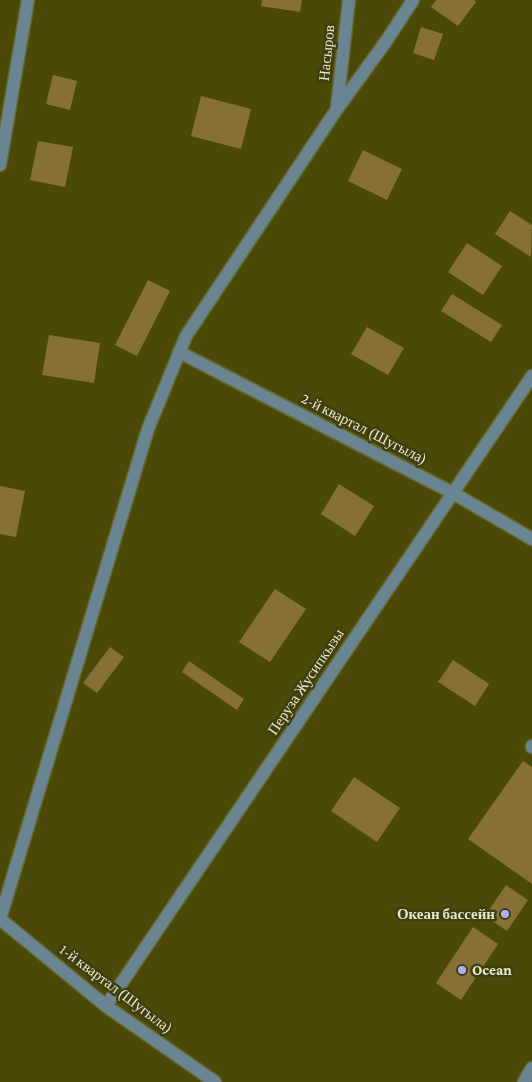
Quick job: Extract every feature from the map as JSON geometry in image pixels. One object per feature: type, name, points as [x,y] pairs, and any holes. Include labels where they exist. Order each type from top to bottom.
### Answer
[{"type":"street","points":[[0,164],[28,0]]},
{"type":"street","name":"Насыров","points":[[337,109],[349,0]]},
{"type":"street","points":[[0,919],[148,429],[186,336],[337,109],[414,0]]},
{"type":"street","name":"2-й квартал (Шугыла)","points":[[179,352],[452,493],[532,540]]},
{"type":"street","name":"Перуза Жусипкызы","points":[[106,1006],[532,376]]},
{"type":"street","name":"1-й квартал (Шугыла)","points":[[0,919],[106,1006],[215,1082]]},
{"type":"street","points":[[524,1082],[532,1068]]},
{"type":"building","points":[[262,0],[302,0],[300,12],[261,6]]},
{"type":"building","points":[[436,0],[474,0],[476,2],[458,26],[431,7]]},
{"type":"building","points":[[421,27],[443,34],[434,60],[413,53]]},
{"type":"building","points":[[53,75],[77,81],[70,110],[46,104]]},
{"type":"building","points":[[201,96],[251,109],[241,149],[191,136]]},
{"type":"building","points":[[38,141],[73,147],[65,187],[30,180]]},
{"type":"building","points":[[363,150],[402,169],[387,200],[348,181]]},
{"type":"building","points":[[510,211],[532,225],[531,257],[495,234]]},
{"type":"building","points":[[467,243],[502,266],[483,295],[448,272]]},
{"type":"building","points":[[148,280],[170,291],[137,356],[115,345]]},
{"type":"building","points":[[452,294],[502,325],[491,342],[441,311]]},
{"type":"building","points":[[367,327],[404,348],[388,375],[351,354]]},
{"type":"building","points":[[49,335],[100,343],[94,383],[42,375]]},
{"type":"building","points":[[339,484],[374,506],[355,536],[321,514]]},
{"type":"building","points":[[0,486],[25,491],[16,537],[0,534]]},
{"type":"building","points":[[275,589],[306,609],[270,662],[239,642]]},
{"type":"building","points":[[110,647],[124,657],[97,693],[83,683]]},
{"type":"building","points":[[453,660],[489,684],[475,706],[438,682]]},
{"type":"building","points":[[189,661],[244,699],[237,710],[182,672]]},
{"type":"building","points":[[523,761],[532,767],[532,884],[468,839]]},
{"type":"building","points":[[354,777],[400,808],[377,842],[331,811]]},
{"type":"building","points":[[506,885],[528,900],[507,931],[485,916]]},
{"type":"building","points":[[473,927],[498,944],[461,1000],[436,983]]},
{"type":"place","name":"Океан бассейн","points":[[505,914]]},
{"type":"place","name":"Ocean","points":[[462,970]]}]
